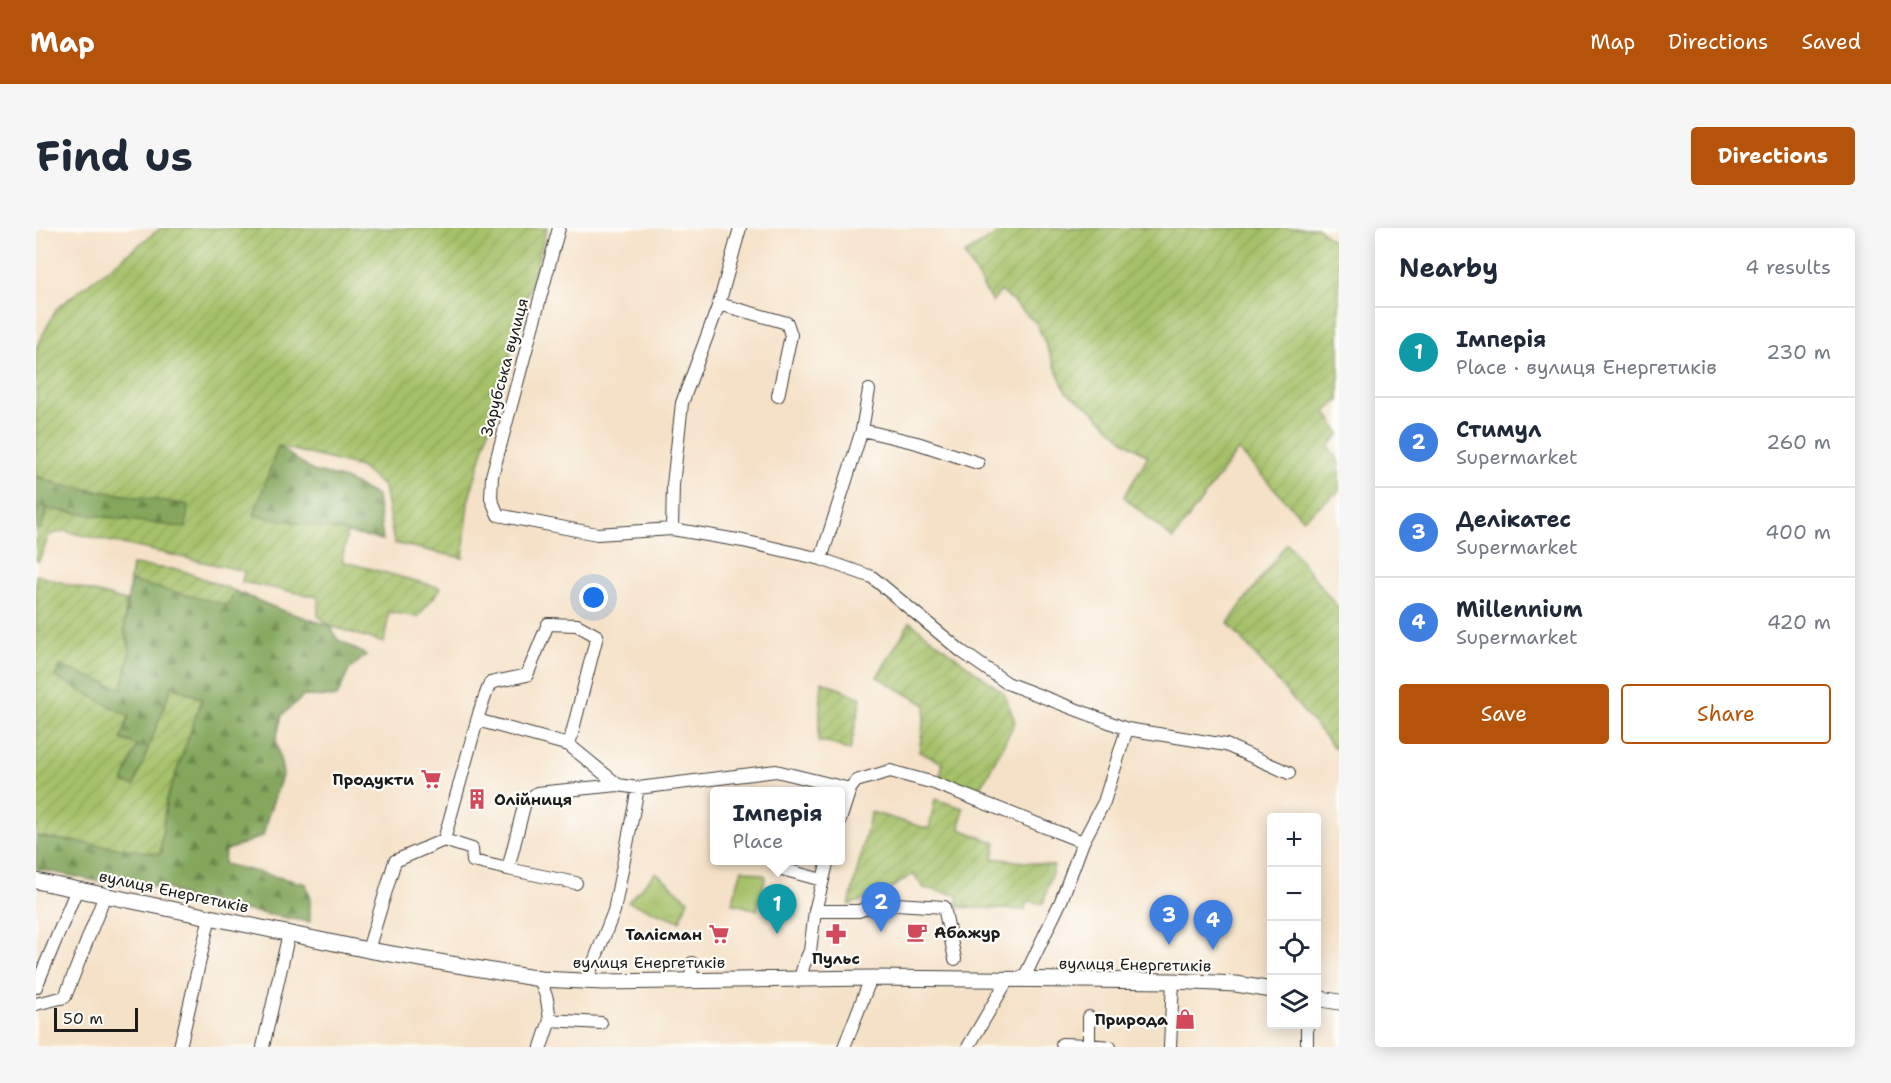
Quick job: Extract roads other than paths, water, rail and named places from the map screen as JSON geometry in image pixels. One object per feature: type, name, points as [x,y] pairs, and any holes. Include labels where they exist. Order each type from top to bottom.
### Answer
[{"type":"main road","name":"вулиця Енергетиків","points":[[36,880],[368,950],[540,979],[586,982],[871,978],[1173,981],[1236,984],[1267,989]]},
{"type":"main road","points":[[1321,999],[1339,1002]]},
{"type":"street","name":"Зарубська вулиця","points":[[560,228],[492,476],[491,498],[498,515],[597,534],[672,529]]},
{"type":"street","points":[[740,228],[719,304],[682,403],[673,485],[672,529],[743,541],[821,559],[872,577],[961,651],[1007,683],[1127,729],[1226,745],[1289,773]]},
{"type":"street","points":[[719,304],[787,323],[791,335],[778,396]]},
{"type":"street","points":[[821,559],[862,430],[869,390]]},
{"type":"street","points":[[862,430],[916,443],[978,463]]},
{"type":"street","points":[[444,840],[477,720],[490,683],[526,675],[548,624],[577,625],[597,636],[569,746]]},
{"type":"street","points":[[477,720],[569,746],[618,785]]},
{"type":"street","points":[[968,1047],[1015,980],[1061,901],[1083,842],[1104,802],[1127,729]]},
{"type":"street","points":[[508,869],[525,802],[537,793],[618,785],[638,788],[776,771],[842,787]]},
{"type":"street","points":[[845,804],[850,789],[856,781],[890,771],[934,783],[1083,842]]},
{"type":"street","points":[[586,982],[614,911],[638,788]]},
{"type":"street","points":[[845,788],[850,789]]},
{"type":"street","points":[[368,950],[395,861],[444,840],[472,849],[473,861],[576,883]]},
{"type":"street","points":[[776,865],[782,869],[822,880]]},
{"type":"street","points":[[801,980],[804,964],[810,951],[815,911],[827,865]]},
{"type":"street","points":[[36,987],[77,889]]},
{"type":"street","points":[[36,1004],[65,997],[105,895]]},
{"type":"street","points":[[815,911],[859,911],[880,903],[944,907],[955,959]]},
{"type":"street","points":[[180,1047],[210,916]]},
{"type":"street","points":[[263,1047],[289,933]]},
{"type":"street","points":[[691,980],[692,963]]},
{"type":"street","points":[[844,1047],[871,978]]},
{"type":"street","points":[[540,979],[547,999],[550,1020],[541,1047]]},
{"type":"street","points":[[1170,1047],[1173,981]]},
{"type":"street","points":[[1089,1017],[1089,1045]]},
{"type":"street","points":[[550,1020],[601,1023]]},
{"type":"street","points":[[1307,1029],[1307,1047]]},
{"type":"street","points":[[1062,1044],[1110,1047]]},
{"type":"place","name":"Продукти","points":[[431,779]]},
{"type":"place","name":"Олійниця","points":[[477,799]]},
{"type":"place","name":"Стимул","points":[[881,932]]},
{"type":"place","name":"Абажур","points":[[917,932]]},
{"type":"place","name":"Талісман","points":[[719,934]]},
{"type":"place","name":"Імперія","points":[[777,934]]},
{"type":"place","name":"Пульс","points":[[836,934]]},
{"type":"place","name":"Делікатес","points":[[1169,945]]},
{"type":"place","name":"Millennium","points":[[1213,950]]},
{"type":"place","name":"Природа","points":[[1185,1019]]}]
